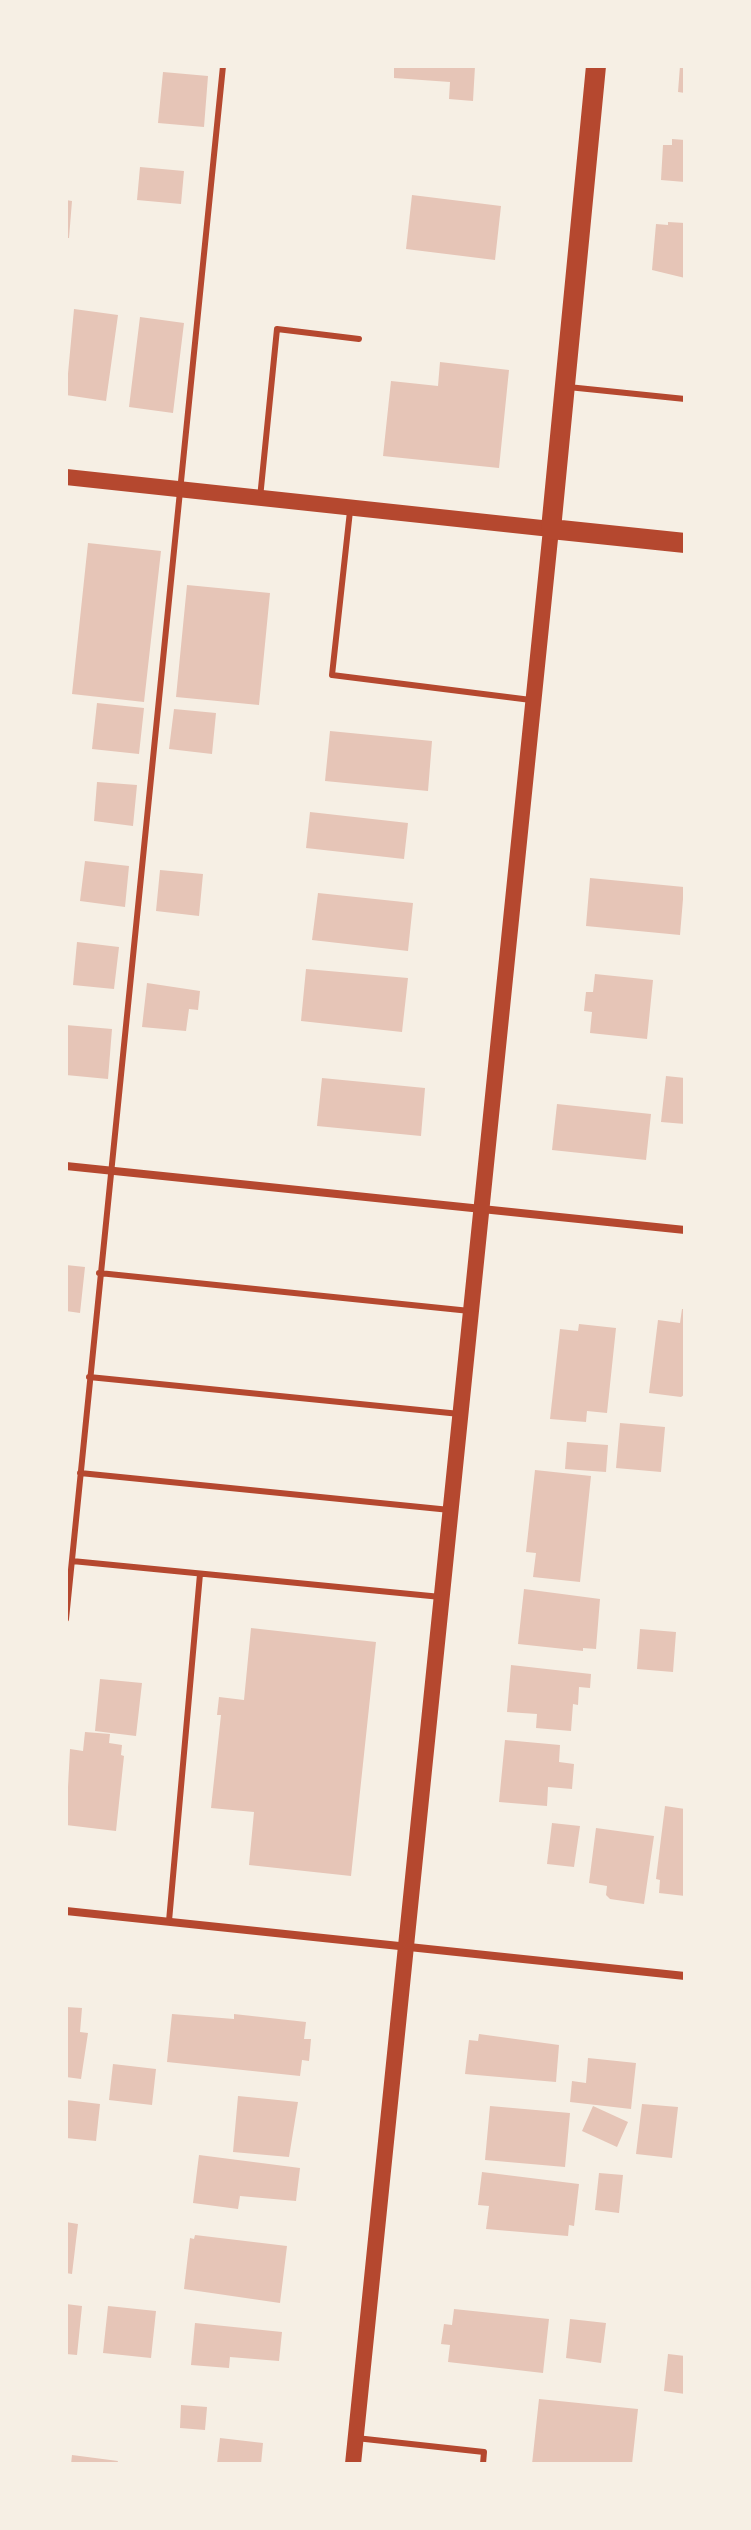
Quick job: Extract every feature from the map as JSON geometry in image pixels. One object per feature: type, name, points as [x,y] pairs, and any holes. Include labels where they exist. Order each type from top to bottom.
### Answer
[{"type":"main road","points":[[353,2464],[596,66]]},
{"type":"main road","points":[[66,477],[685,543]]},
{"type":"street","points":[[66,1166],[685,1230]]},
{"type":"street","points":[[66,1911],[685,1976]]},
{"type":"lane","points":[[66,1619],[223,66]]},
{"type":"lane","points":[[260,498],[277,329],[359,339]]},
{"type":"lane","points":[[564,387],[685,399]]},
{"type":"lane","points":[[350,507],[332,675],[533,700]]},
{"type":"lane","points":[[99,1273],[471,1311]]},
{"type":"lane","points":[[89,1377],[460,1414]]},
{"type":"lane","points":[[80,1473],[450,1510]]},
{"type":"lane","points":[[72,1561],[441,1597]]},
{"type":"lane","points":[[169,1921],[200,1574]]},
{"type":"lane","points":[[356,2438],[484,2452],[483,2464]]},
{"type":"building","points":[[394,66],[475,66],[473,101],[449,99],[450,82],[394,78]]},
{"type":"building","points":[[680,66],[685,66],[685,93],[678,92]]},
{"type":"building","points":[[163,72],[208,76],[204,127],[158,123]]},
{"type":"building","points":[[672,139],[685,140],[685,182],[661,180],[663,145],[672,145]]},
{"type":"building","points":[[140,167],[184,171],[181,204],[137,200]]},
{"type":"building","points":[[412,195],[501,206],[495,260],[406,249]]},
{"type":"building","points":[[66,200],[72,201],[69,238],[66,238]]},
{"type":"building","points":[[668,222],[685,223],[685,278],[652,270],[656,224],[668,225]]},
{"type":"building","points":[[74,309],[118,315],[106,401],[66,395]]},
{"type":"building","points":[[140,317],[184,323],[173,413],[129,407]]},
{"type":"building","points":[[440,362],[509,370],[499,468],[383,456],[391,381],[438,386]]},
{"type":"building","points":[[88,543],[161,551],[144,702],[72,694]]},
{"type":"building","points":[[187,585],[270,593],[259,705],[176,697]]},
{"type":"building","points":[[97,703],[144,708],[139,754],[92,749]]},
{"type":"building","points":[[174,709],[216,713],[212,754],[169,749]]},
{"type":"building","points":[[330,731],[432,741],[428,791],[325,781]]},
{"type":"building","points":[[97,782],[137,785],[133,826],[94,821]]},
{"type":"building","points":[[310,812],[408,823],[404,859],[306,848]]},
{"type":"building","points":[[85,861],[129,866],[125,907],[80,901]]},
{"type":"building","points":[[160,870],[203,874],[199,916],[156,911]]},
{"type":"building","points":[[590,878],[684,887],[680,935],[586,926]]},
{"type":"building","points":[[318,893],[413,903],[408,951],[312,940]]},
{"type":"building","points":[[77,942],[119,947],[114,989],[73,985]]},
{"type":"building","points":[[306,969],[408,978],[402,1032],[301,1021]]},
{"type":"building","points":[[595,974],[653,980],[647,1039],[590,1033],[592,1012],[584,1011],[586,992],[593,992]]},
{"type":"building","points":[[147,983],[200,991],[198,1010],[189,1009],[186,1031],[142,1027]]},
{"type":"building","points":[[66,1025],[112,1029],[108,1079],[66,1075]]},
{"type":"building","points":[[666,1076],[685,1078],[685,1124],[661,1122]]},
{"type":"building","points":[[322,1078],[425,1088],[421,1136],[317,1126]]},
{"type":"building","points":[[557,1104],[651,1114],[646,1160],[552,1150]]},
{"type":"building","points":[[66,1265],[85,1267],[80,1313],[66,1311]]},
{"type":"building","points":[[682,1309],[685,1309],[685,1394],[681,1397],[649,1393],[658,1320],[680,1323]]},
{"type":"building","points":[[579,1324],[616,1328],[607,1413],[587,1411],[586,1422],[550,1419],[560,1329],[578,1331]]},
{"type":"building","points":[[620,1423],[665,1427],[661,1472],[616,1468]]},
{"type":"building","points":[[567,1442],[608,1445],[606,1472],[565,1469]]},
{"type":"building","points":[[535,1470],[591,1476],[580,1582],[533,1577],[536,1553],[526,1552]]},
{"type":"building","points":[[524,1589],[600,1599],[596,1649],[583,1648],[583,1651],[518,1644]]},
{"type":"building","points":[[251,1628],[376,1642],[351,1876],[249,1865],[254,1812],[211,1808],[221,1715],[217,1715],[219,1697],[244,1700]]},
{"type":"building","points":[[640,1629],[676,1632],[673,1672],[637,1669]]},
{"type":"building","points":[[511,1665],[591,1674],[590,1688],[579,1687],[578,1705],[573,1704],[571,1731],[536,1728],[537,1714],[507,1712]]},
{"type":"building","points":[[100,1679],[142,1683],[136,1736],[95,1731]]},
{"type":"building","points":[[85,1732],[110,1734],[109,1743],[122,1745],[121,1755],[124,1756],[116,1831],[66,1825],[70,1749],[83,1751]]},
{"type":"building","points":[[505,1740],[560,1745],[559,1762],[574,1764],[572,1789],[548,1787],[547,1806],[499,1802]]},
{"type":"building","points":[[665,1806],[685,1809],[685,1896],[659,1893],[660,1880],[656,1879]]},
{"type":"building","points":[[552,1823],[580,1826],[574,1867],[547,1864]]},
{"type":"building","points":[[596,1828],[654,1836],[644,1904],[610,1899],[606,1895],[607,1886],[589,1883]]},
{"type":"building","points":[[66,2007],[82,2008],[80,2032],[88,2033],[81,2079],[66,2077]]},
{"type":"building","points":[[172,2014],[234,2019],[234,2014],[306,2022],[304,2039],[311,2039],[309,2061],[302,2060],[300,2076],[167,2062]]},
{"type":"building","points":[[479,2034],[559,2045],[556,2082],[465,2074],[469,2040],[478,2041]]},
{"type":"building","points":[[588,2058],[636,2063],[631,2109],[570,2102],[572,2081],[586,2083]]},
{"type":"building","points":[[113,2064],[156,2069],[152,2105],[109,2100]]},
{"type":"building","points":[[238,2096],[298,2102],[289,2157],[233,2152]]},
{"type":"building","points":[[66,2100],[100,2104],[96,2141],[66,2138]]},
{"type":"building","points":[[642,2104],[678,2107],[672,2158],[636,2154]]},
{"type":"building","points":[[490,2106],[570,2113],[565,2167],[485,2160]]},
{"type":"building","points":[[593,2106],[628,2122],[617,2147],[582,2131]]},
{"type":"building","points":[[199,2155],[300,2168],[296,2201],[240,2196],[238,2209],[193,2203]]},
{"type":"building","points":[[482,2172],[579,2184],[574,2226],[569,2225],[568,2236],[486,2229],[489,2206],[478,2205]]},
{"type":"building","points":[[599,2173],[623,2175],[619,2213],[595,2210]]},
{"type":"building","points":[[66,2222],[78,2224],[72,2274],[66,2273]]},
{"type":"building","points":[[195,2235],[287,2246],[280,2303],[184,2289],[190,2238],[194,2239]]},
{"type":"building","points":[[66,2304],[82,2306],[77,2355],[66,2354]]},
{"type":"building","points":[[108,2306],[156,2311],[151,2358],[103,2353]]},
{"type":"building","points":[[454,2309],[549,2319],[543,2373],[448,2362],[450,2345],[441,2344],[444,2324],[452,2325]]},
{"type":"building","points":[[570,2319],[606,2323],[601,2363],[566,2358]]},
{"type":"building","points":[[195,2323],[282,2332],[279,2361],[230,2357],[229,2368],[191,2365]]},
{"type":"building","points":[[668,2354],[685,2356],[685,2394],[664,2391]]},
{"type":"building","points":[[539,2399],[638,2409],[632,2464],[532,2464]]},
{"type":"building","points":[[181,2405],[207,2407],[205,2430],[180,2428]]},
{"type":"building","points":[[220,2438],[263,2443],[261,2464],[217,2464]]},
{"type":"building","points":[[72,2455],[118,2461],[117,2464],[71,2464]]}]
